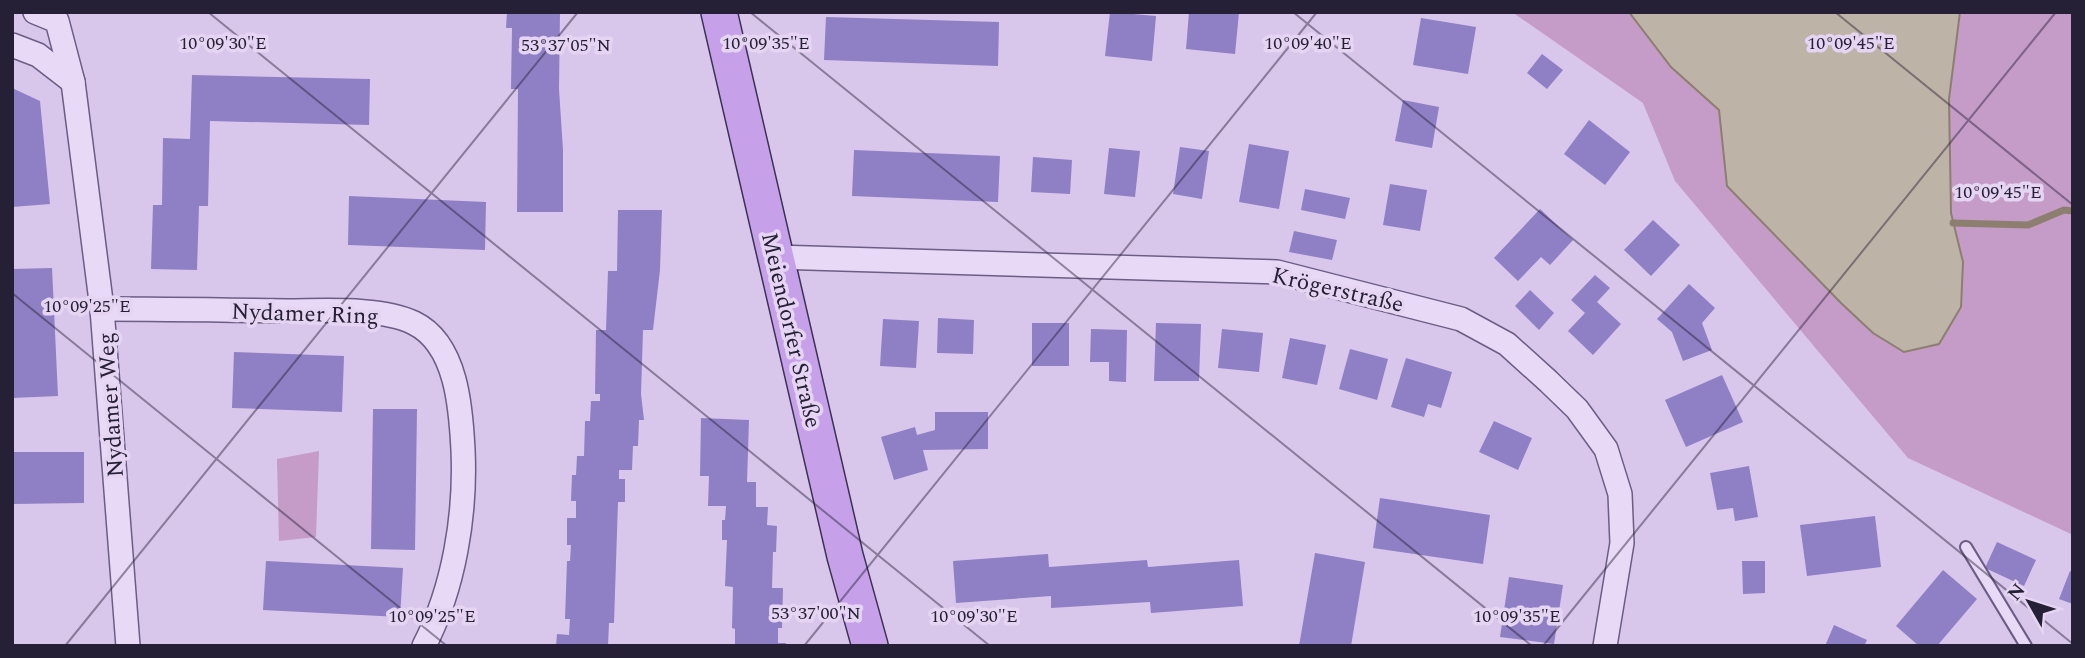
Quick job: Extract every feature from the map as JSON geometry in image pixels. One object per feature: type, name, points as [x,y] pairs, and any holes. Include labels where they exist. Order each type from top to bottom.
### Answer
[{"type":"main road","name":"Meiendorfer Straße","points":[[719,12],[845,556],[870,646]]},
{"type":"street","name":"Nydamer Weg","points":[[35,12],[57,21],[73,82],[102,309],[128,646]]},
{"type":"street","points":[[12,45],[38,55],[73,82]]},
{"type":"street","name":"Krögerstraße","points":[[775,257],[1277,272],[1461,319],[1507,344],[1577,409],[1605,449],[1620,494],[1622,543],[1605,646]]},
{"type":"street","name":"Nydamer Ring","points":[[102,309],[361,312],[415,323],[435,341],[450,367],[461,405],[464,459],[462,522],[453,566],[431,633],[424,646]]},
{"type":"lane","points":[[1966,547],[2026,646]]},
{"type":"shaded area","points":[[1512,12],[2073,12],[2073,535],[1908,458],[1675,181],[1643,103]]},
{"type":"shaded area","points":[[1629,12],[1960,12],[1949,99],[1951,213],[1963,262],[1961,307],[1939,344],[1904,352],[1873,333],[1727,186],[1719,110],[1671,67]]},
{"type":"shaded area","points":[[319,451],[316,537],[279,541],[277,459]]},
{"type":"building","points":[[507,12],[560,12],[559,89],[563,212],[517,212],[518,89],[511,89],[512,28],[506,28]]},
{"type":"building","points":[[1110,12],[1156,16],[1152,61],[1105,56]]},
{"type":"building","points":[[1189,12],[1239,12],[1235,54],[1186,49]]},
{"type":"building","points":[[826,17],[999,22],[998,66],[824,60]]},
{"type":"building","points":[[1421,18],[1476,27],[1468,74],[1413,65]]},
{"type":"building","points":[[1542,54],[1563,70],[1547,89],[1527,73]]},
{"type":"building","points":[[192,75],[370,79],[369,125],[210,121],[208,206],[199,206],[197,270],[151,269],[153,205],[162,205],[163,138],[190,139]]},
{"type":"building","points":[[12,88],[40,101],[50,204],[12,207]]},
{"type":"building","points":[[1403,100],[1439,107],[1432,148],[1395,141]]},
{"type":"building","points":[[1589,120],[1630,152],[1605,185],[1564,154]]},
{"type":"building","points":[[1249,144],[1289,151],[1279,209],[1239,202]]},
{"type":"building","points":[[1180,147],[1209,151],[1202,199],[1173,194]]},
{"type":"building","points":[[1109,148],[1140,151],[1135,197],[1104,194]]},
{"type":"building","points":[[854,150],[1000,156],[998,202],[852,196]]},
{"type":"building","points":[[1033,157],[1072,160],[1070,194],[1031,192]]},
{"type":"building","points":[[1390,184],[1427,190],[1420,231],[1383,225]]},
{"type":"building","points":[[1305,189],[1350,198],[1345,219],[1301,210]]},
{"type":"building","points":[[349,196],[486,202],[485,250],[348,245]]},
{"type":"building","points":[[1540,209],[1573,240],[1550,265],[1541,257],[1518,281],[1494,258]]},
{"type":"building","points":[[618,210],[662,210],[660,270],[653,330],[643,330],[641,394],[644,420],[639,420],[638,446],[633,446],[632,470],[619,470],[619,479],[625,479],[625,502],[618,502],[614,623],[609,623],[608,646],[556,646],[557,634],[569,635],[570,619],[565,619],[567,561],[570,561],[571,545],[567,545],[567,518],[576,518],[576,501],[571,501],[572,475],[576,475],[577,456],[584,456],[585,421],[590,421],[591,401],[600,401],[600,394],[595,394],[596,330],[606,330],[608,271],[617,271]]},
{"type":"building","points":[[1653,220],[1680,245],[1651,276],[1624,250]]},
{"type":"building","points":[[1294,231],[1337,240],[1332,260],[1289,252]]},
{"type":"building","points":[[52,268],[58,396],[12,398],[12,269]]},
{"type":"building","points":[[1595,275],[1610,288],[1597,302],[1621,324],[1593,355],[1568,331],[1585,313],[1571,300]]},
{"type":"building","points":[[1689,284],[1715,308],[1702,323],[1712,350],[1683,361],[1672,332],[1657,319]]},
{"type":"building","points":[[1530,290],[1554,313],[1539,330],[1515,306]]},
{"type":"building","points":[[938,318],[974,320],[973,354],[937,353]]},
{"type":"building","points":[[883,319],[919,321],[916,368],[880,366]]},
{"type":"building","points":[[1032,323],[1069,323],[1069,366],[1032,366]]},
{"type":"building","points":[[1156,323],[1201,324],[1199,381],[1154,381]]},
{"type":"building","points":[[1091,329],[1127,330],[1126,382],[1109,381],[1109,362],[1090,362]]},
{"type":"building","points":[[1222,329],[1263,333],[1259,372],[1218,368]]},
{"type":"building","points":[[1290,338],[1326,345],[1317,385],[1282,378]]},
{"type":"building","points":[[1350,349],[1388,359],[1377,400],[1339,389]]},
{"type":"building","points":[[234,352],[344,356],[342,412],[232,408]]},
{"type":"building","points":[[1406,358],[1452,372],[1441,408],[1428,404],[1424,417],[1391,407]]},
{"type":"building","points":[[1722,375],[1743,422],[1686,447],[1665,400]]},
{"type":"building","points":[[373,409],[417,409],[415,550],[371,549]]},
{"type":"building","points":[[935,412],[988,412],[988,449],[923,450],[928,470],[894,480],[881,437],[915,427],[917,435],[935,430]]},
{"type":"building","points":[[701,418],[749,420],[747,482],[756,482],[756,507],[768,507],[767,525],[777,526],[772,588],[783,588],[782,628],[778,628],[778,643],[786,643],[786,646],[735,646],[735,629],[732,628],[733,587],[725,586],[727,540],[722,540],[722,520],[725,520],[726,506],[708,506],[709,476],[700,476]]},
{"type":"building","points":[[1494,421],[1532,438],[1518,470],[1479,452]]},
{"type":"building","points":[[12,452],[84,452],[84,503],[12,504]]},
{"type":"building","points":[[1749,466],[1758,517],[1735,521],[1733,508],[1717,510],[1710,473]]},
{"type":"building","points":[[1380,498],[1490,515],[1483,564],[1373,548]]},
{"type":"building","points":[[1875,516],[1881,567],[1807,576],[1800,525]]},
{"type":"building","points":[[1997,542],[2036,560],[2024,586],[1985,568]]},
{"type":"building","points":[[1315,553],[1365,562],[1351,646],[1299,646]]},
{"type":"building","points":[[1048,554],[1049,567],[1147,560],[1148,567],[1239,560],[1243,606],[1151,613],[1150,602],[1051,608],[1051,596],[956,603],[953,561]]},
{"type":"building","points":[[266,561],[403,568],[400,617],[263,610]]},
{"type":"building","points":[[1742,561],[1765,561],[1765,593],[1743,594]]},
{"type":"building","points":[[1943,570],[1977,599],[1937,646],[1919,646],[1896,626]]},
{"type":"building","points":[[2070,571],[2073,572],[2073,604],[2059,599]]},
{"type":"building","points":[[1509,577],[1563,585],[1554,644],[1500,637]]},
{"type":"building","points":[[1834,625],[1867,640],[1864,646],[1825,646]]},
{"type":"waterway","points":[[1953,223],[2028,225],[2064,210],[2073,211]]}]
